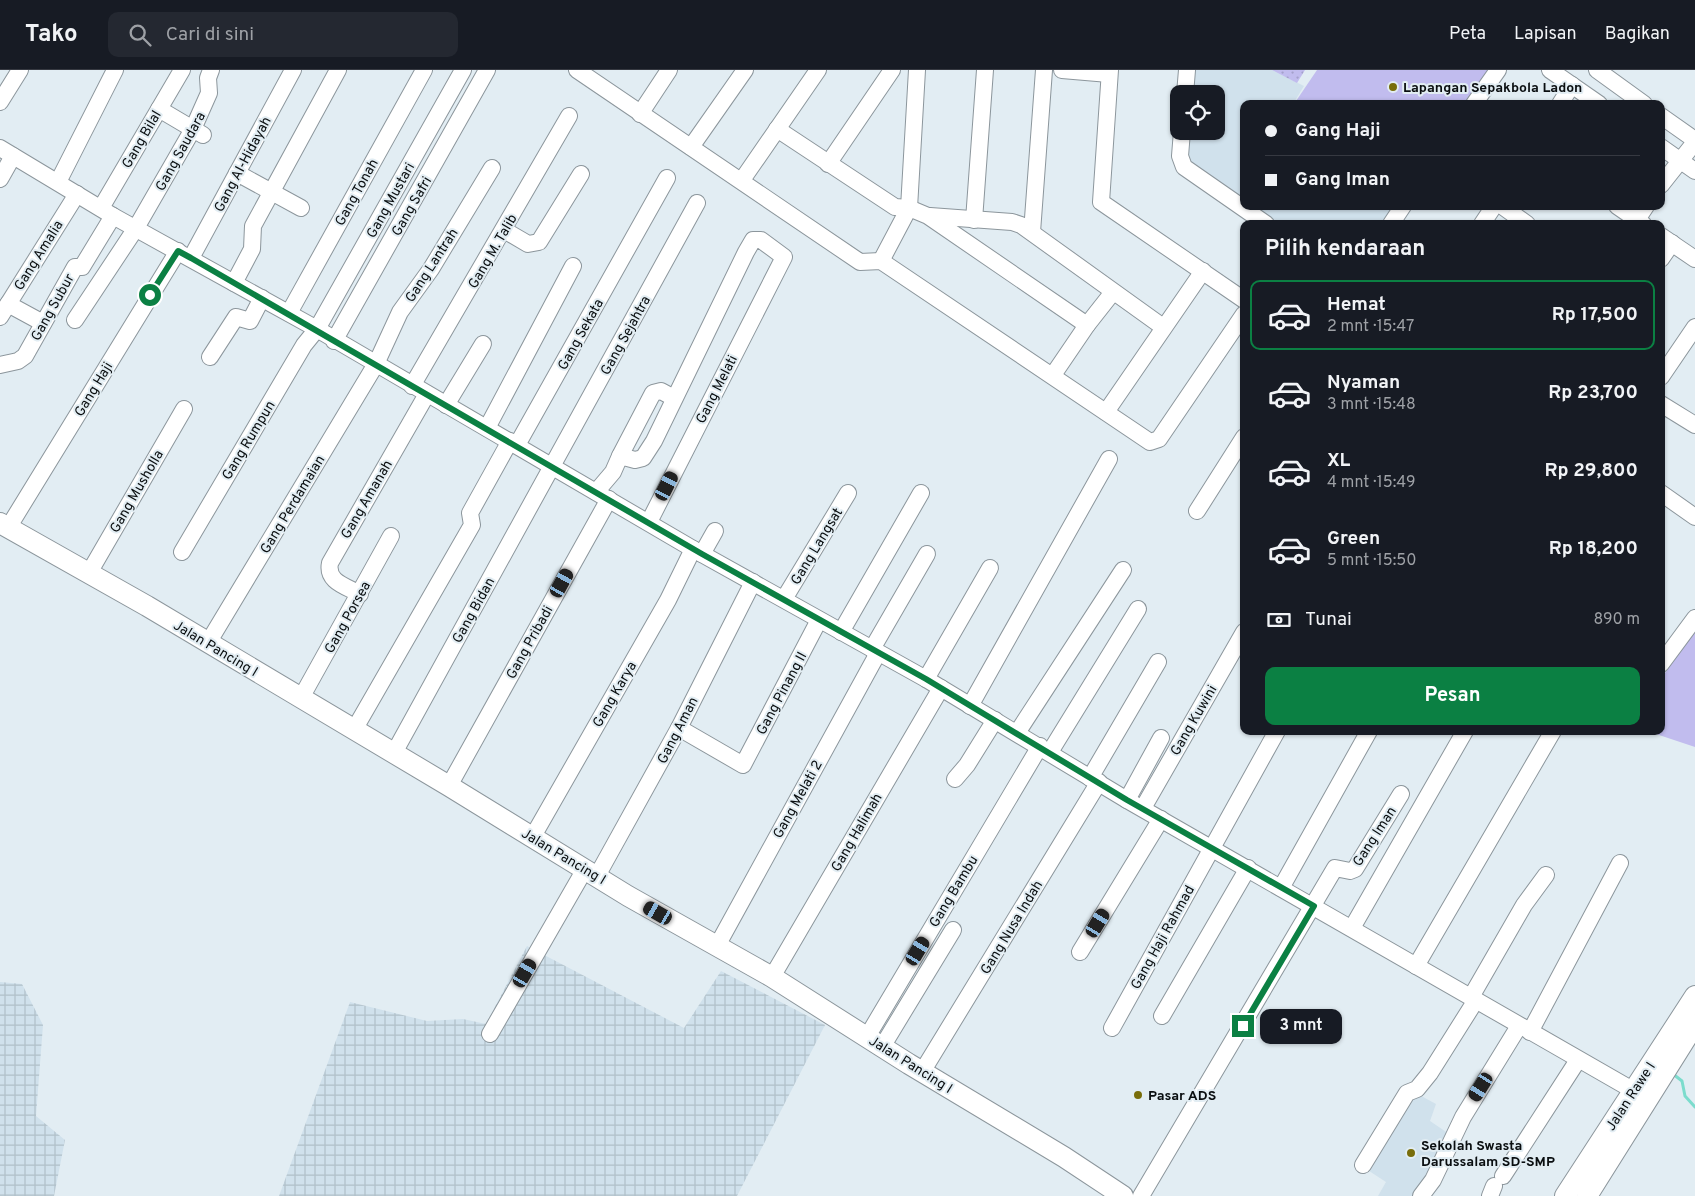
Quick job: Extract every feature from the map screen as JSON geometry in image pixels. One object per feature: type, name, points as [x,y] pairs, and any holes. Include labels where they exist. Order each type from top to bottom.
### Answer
[{"type":"main road","name":"Jalan Pancing I","points":[[3,528],[89,573],[450,786],[591,873],[772,977],[922,1072],[1064,1157],[1123,1196]]},
{"type":"main road","name":"Jalan Rawe I","points":[[1587,1196],[1695,996]]},
{"type":"main road","name":"Jalan Rawe I","points":[[1565,1196],[1642,1095],[1693,1033]]},
{"type":"street","points":[[0,102],[20,70]]},
{"type":"street","points":[[58,182],[115,70]]},
{"type":"street","name":"Gang Bilal","points":[[107,212],[159,109],[182,70]]},
{"type":"street","name":"Gang Saudara","points":[[75,320],[198,132],[209,93],[208,78],[211,70]]},
{"type":"street","name":"Gang Al-Hidayah","points":[[184,254],[237,173],[292,70]]},
{"type":"street","points":[[234,283],[252,249],[253,226],[338,70]]},
{"type":"street","name":"Gang Tonah","points":[[289,313],[424,70]]},
{"type":"street","name":"Gang Mustari","points":[[317,329],[463,70]]},
{"type":"street","name":"Gang Safri","points":[[334,340],[487,70]]},
{"type":"street","points":[[576,70],[594,75],[640,114],[742,180],[860,262],[881,261],[1150,442],[1159,439],[1240,320]]},
{"type":"street","points":[[640,114],[669,70]]},
{"type":"street","points":[[691,147],[745,70]]},
{"type":"street","points":[[742,180],[818,70]]},
{"type":"street","points":[[828,164],[892,70]]},
{"type":"street","points":[[881,261],[909,208],[917,70]]},
{"type":"street","points":[[974,220],[985,70]]},
{"type":"street","points":[[1032,232],[1044,70]]},
{"type":"street","points":[[1062,70],[1109,72],[1101,202],[1240,297]]},
{"type":"street","points":[[1186,85],[1187,70]]},
{"type":"street","points":[[1477,100],[1498,70]]},
{"type":"street","points":[[1550,70],[1593,100]]},
{"type":"street","points":[[1597,70],[1638,100]]},
{"type":"street","points":[[1563,100],[1572,85]]},
{"type":"street","points":[[159,109],[198,132]]},
{"type":"street","name":"Gang M. Talib","points":[[412,386],[569,116]]},
{"type":"street","points":[[1665,119],[1695,141],[1665,179]]},
{"type":"street","points":[[777,129],[895,207],[909,208],[928,216],[1087,325]]},
{"type":"street","points":[[1181,140],[1180,156],[1184,167],[1240,206]]},
{"type":"street","points":[[1665,150],[1695,171]]},
{"type":"street","points":[[0,178],[6,152],[107,212],[317,329],[412,386],[818,620],[926,679],[1127,800],[1642,1095]]},
{"type":"street","name":"Gang Lantrah","points":[[376,364],[400,312],[431,269],[492,168]]},
{"type":"street","points":[[237,173],[301,208]]},
{"type":"street","points":[[504,230],[528,244],[538,242],[581,174]]},
{"type":"street","name":"Gang Sekata","points":[[354,730],[472,526],[470,513],[513,443],[667,178]]},
{"type":"street","name":"Gang Amalia","points":[[4,311],[77,194]]},
{"type":"street","name":"Gang Sejahtra","points":[[553,466],[697,203]]},
{"type":"street","points":[[1246,210],[1260,220]]},
{"type":"street","points":[[1508,210],[1521,220]]},
{"type":"street","points":[[1625,210],[1640,218]]},
{"type":"street","name":"Gang Subur","points":[[0,365],[18,361],[25,356],[75,267],[82,267],[107,212]]},
{"type":"street","points":[[928,216],[1016,223],[1032,232],[1163,327]]},
{"type":"street","name":"Gang Melati","points":[[649,522],[784,257],[761,240],[753,240],[674,398]]},
{"type":"street","points":[[1667,240],[1695,258]]},
{"type":"street","name":"Gang Haji","points":[[3,528],[184,254]]},
{"type":"street","points":[[487,428],[573,266]]},
{"type":"street","points":[[1106,412],[1203,271]]},
{"type":"street","points":[[1053,375],[1087,325],[1113,292]]},
{"type":"street","points":[[210,356],[236,317],[250,321],[262,298]]},
{"type":"street","points":[[4,311],[43,323]]},
{"type":"street","points":[[1665,371],[1695,327]]},
{"type":"street","name":"Gang Rumpun","points":[[182,552],[304,345],[317,329]]},
{"type":"street","points":[[446,405],[482,344]]},
{"type":"street","name":"Gang Perdamaian","points":[[208,643],[376,364]]},
{"type":"street","name":"Gang Pribadi","points":[[450,786],[602,496],[620,456],[653,393],[661,391],[674,398]]},
{"type":"street","name":"Gang Amanah","points":[[360,594],[332,578],[328,570],[330,563],[428,394]]},
{"type":"street","points":[[620,456],[635,460],[643,458],[674,398]]},
{"type":"street","points":[[1665,406],[1695,425]]},
{"type":"street","name":"Gang Musholla","points":[[89,573],[184,410]]},
{"type":"street","points":[[1197,511],[1240,443]]},
{"type":"street","points":[[970,706],[1109,460]]},
{"type":"street","name":"Gang Bidan","points":[[394,753],[553,466]]},
{"type":"street","name":"Gang Langsat","points":[[784,599],[848,493]]},
{"type":"street","points":[[841,632],[921,493]]},
{"type":"street","points":[[1665,500],[1695,517]]},
{"type":"street","name":"Gang Karya","points":[[532,838],[668,600],[698,551],[715,531]]},
{"type":"street","name":"Gang Porsea","points":[[301,698],[391,536]]},
{"type":"street","name":"Gang Melati 2","points":[[717,946],[927,554]]},
{"type":"street","points":[[926,679],[990,568]]},
{"type":"street","points":[[1017,733],[1123,570]]},
{"type":"street","name":"Gang Aman","points":[[490,1034],[680,728],[753,582]]},
{"type":"street","name":"Gang Bambu","points":[[875,1042],[1045,749],[1138,608]]},
{"type":"street","points":[[1665,659],[1695,618]]},
{"type":"street","name":"Gang Pinang II","points":[[680,728],[742,765],[818,620]]},
{"type":"street","name":"Gang Kuwini","points":[[1143,808],[1240,639]]},
{"type":"street","name":"Gang Nusa Indah","points":[[922,1072],[1095,780],[1158,662]]},
{"type":"street","name":"Gang Halimah","points":[[772,977],[941,688]]},
{"type":"street","points":[[955,779],[967,765],[995,720]]},
{"type":"street","name":"Gang Haji Rahmad","points":[[1112,1028],[1275,735]]},
{"type":"street","points":[[1281,888],[1366,735]]},
{"type":"street","points":[[1352,928],[1463,735]]},
{"type":"street","points":[[1416,966],[1551,735]]},
{"type":"street","points":[[1127,800],[1161,738]]},
{"type":"street","name":"Gang Iman","points":[[1142,1196],[1335,868],[1350,871],[1355,869],[1401,794]]},
{"type":"street","points":[[1080,952],[1162,819]]},
{"type":"street","points":[[1421,1196],[1432,1180],[1462,1117],[1525,1029],[1620,863]]},
{"type":"street","points":[[1162,1016],[1248,868]]},
{"type":"street","points":[[1363,1165],[1407,1093],[1417,1089],[1430,1073],[1474,998],[1524,904],[1546,875]]},
{"type":"street","points":[[875,1042],[953,930]]},
{"type":"street","points":[[1496,1186],[1578,1060]]},
{"type":"shaded area","points":[[1189,70],[1272,70],[1304,86],[1295,100],[1240,100],[1240,202],[1188,167],[1186,140],[1225,140],[1225,85],[1188,85]]},
{"type":"shaded area","points":[[1272,70],[1305,70],[1297,83]]},
{"type":"shaded area","name":"Lapangan Sepakbola Ladon","points":[[1317,70],[1492,70],[1472,100],[1297,100]]},
{"type":"shaded area","points":[[1251,210],[1396,210],[1389,220],[1265,220]]},
{"type":"shaded area","points":[[1695,629],[1695,747],[1659,735],[1665,735],[1665,673]]},
{"type":"shaded area","points":[[527,946],[684,1028],[721,971],[825,1025],[737,1196],[279,1196],[350,1002],[427,1021],[463,1019],[486,1024]]},
{"type":"shaded area","points":[[0,982],[22,984],[43,1025],[36,1116],[65,1140],[54,1196],[0,1196]]},
{"type":"shaded area","name":"Sekolah Swasta Darussalam SD-SMP","points":[[1412,1091],[1436,1104],[1430,1121],[1458,1140],[1423,1196],[1378,1196],[1386,1182],[1363,1167]]},
{"type":"waterway","points":[[1673,1074],[1682,1081],[1685,1096],[1695,1107]]},
{"type":"place","name":"Lapangan Sepakbola Ladon","points":[[1393,87]]},
{"type":"place","name":"Pasar ADS","points":[[1138,1095]]},
{"type":"place","name":"Sekolah Swasta Darussalam SD-SMP","points":[[1411,1153]]},
{"type":"route","points":[[150,295],[178,251],[317,329],[702,554],[926,679],[1127,800],[1314,906],[1243,1026]]}]
